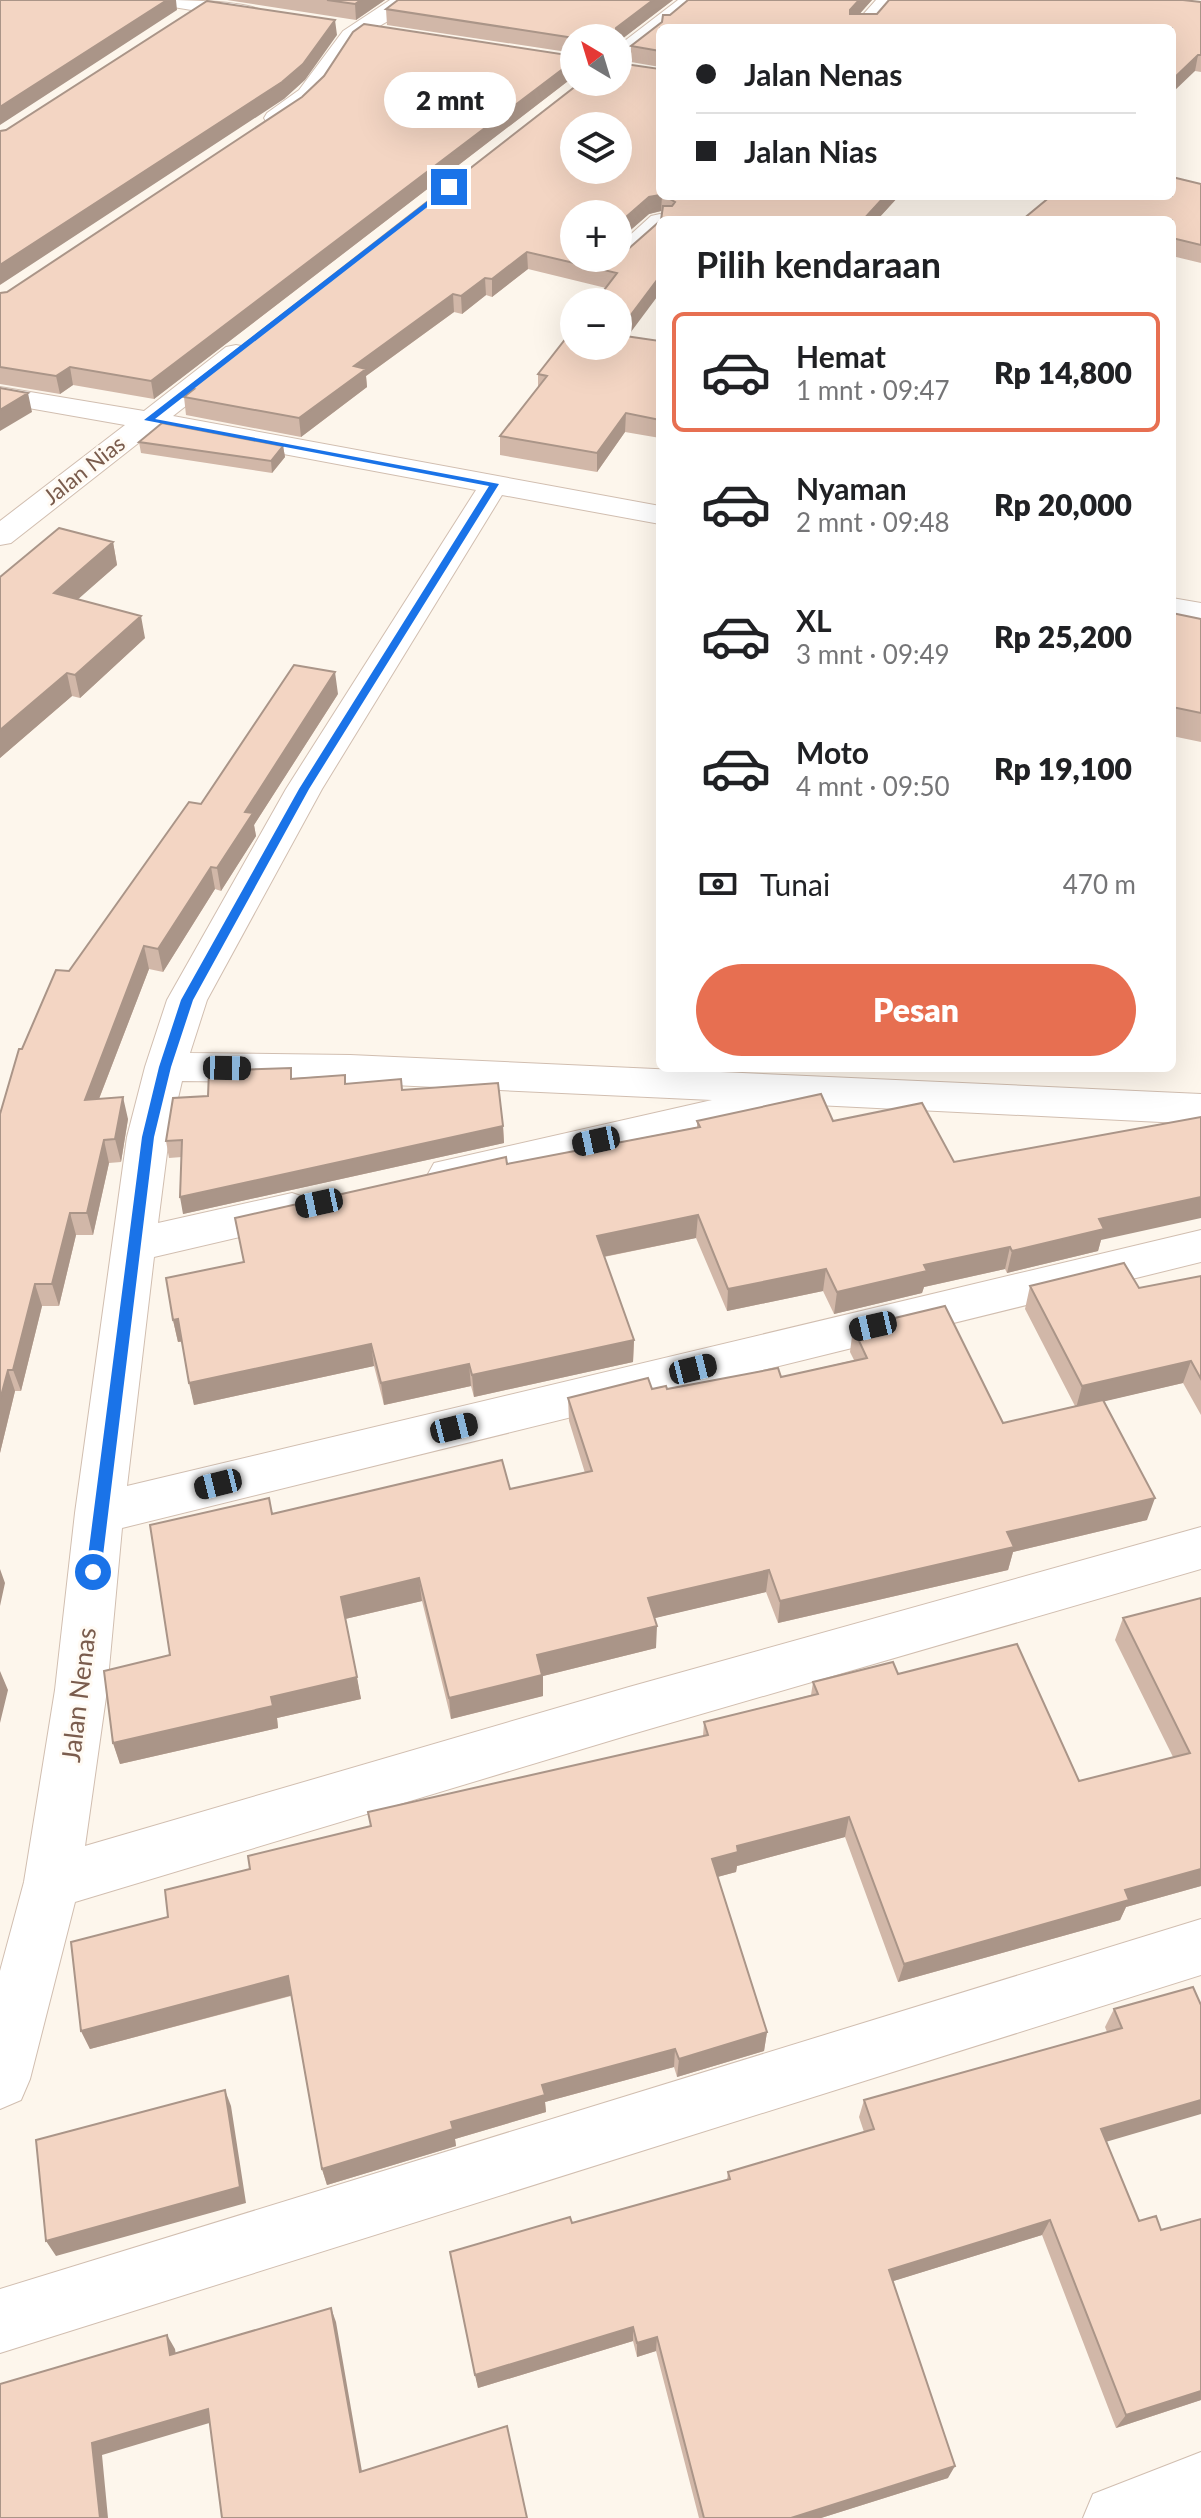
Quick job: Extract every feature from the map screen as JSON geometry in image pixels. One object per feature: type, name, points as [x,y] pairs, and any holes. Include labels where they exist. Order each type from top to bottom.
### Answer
[{"type":"street","points":[[167,0],[281,18]]},
{"type":"street","points":[[257,129],[307,95],[344,42],[404,0]]},
{"type":"street","points":[[666,24],[691,0]]},
{"type":"street","points":[[866,24],[887,0]]},
{"type":"street","points":[[178,23],[204,6]]},
{"type":"street","points":[[327,25],[389,35]]},
{"type":"street","points":[[632,57],[656,34]]},
{"type":"street","points":[[632,246],[656,224]]},
{"type":"street","name":"Jalan Nias","points":[[0,536],[258,335]]},
{"type":"street","points":[[0,395],[656,514]]},
{"type":"street","name":"Jalan Nenas","points":[[0,2079],[52,1882],[81,1690],[99,1513],[148,1137],[165,1067],[187,1000],[304,789],[494,484]]},
{"type":"street","points":[[1176,609],[1201,613]]},
{"type":"street","points":[[165,1067],[350,1069],[1201,1109]]},
{"type":"street","points":[[411,1183],[811,1092]]},
{"type":"street","points":[[134,1245],[334,1200]]},
{"type":"street","points":[[99,1513],[1201,1246]]},
{"type":"street","points":[[52,1882],[629,1711],[1201,1548]]},
{"type":"street","points":[[0,2321],[1201,1947]]},
{"type":"street","points":[[1117,2518],[1201,2485]]},
{"type":"building","points":[[0,0],[167,0],[0,107]]},
{"type":"building","points":[[327,0],[361,0],[355,4]]},
{"type":"building","points":[[398,0],[653,0],[621,24],[560,24],[560,36],[386,9]]},
{"type":"building","points":[[688,0],[859,0],[850,14],[877,14],[889,0],[1183,0],[1201,2],[1201,55],[1176,76],[1176,24],[659,24],[663,15],[670,15]]},
{"type":"building","points":[[207,1],[335,20],[303,64],[282,82],[0,265],[0,131]]},
{"type":"building","points":[[364,24],[560,54],[560,71],[151,381],[70,367],[56,376],[0,367],[0,293],[7,292],[302,97],[324,76],[353,32]]},
{"type":"building","points":[[656,27],[656,50],[632,46],[632,45]]},
{"type":"building","points":[[632,65],[656,68],[656,196],[649,197],[632,212],[632,200],[560,200],[560,260],[527,252],[492,279],[485,278],[461,296],[453,294],[354,366],[366,369],[299,418],[184,397],[194,389],[188,388],[563,96],[632,96]]},
{"type":"building","points":[[1176,178],[1201,184],[1201,245],[1176,239],[1176,216],[1027,216],[1046,200],[1176,200]]},
{"type":"building","points":[[672,200],[881,200],[867,216],[662,216],[663,206],[672,206],[675,202]]},
{"type":"building","points":[[656,225],[656,281],[632,313],[632,288],[606,288],[617,273],[613,272],[632,272],[632,246]]},
{"type":"building","points":[[632,337],[656,340],[656,419],[626,413],[597,453],[500,436],[547,376],[538,374],[560,346],[560,360],[632,360]]},
{"type":"building","points":[[0,388],[28,393],[0,410]]},
{"type":"building","points":[[162,423],[283,446],[271,461],[139,442]]},
{"type":"building","points":[[59,528],[113,542],[54,593],[141,616],[75,675],[67,673],[0,730],[0,577]]},
{"type":"building","points":[[1176,614],[1201,619],[1201,713],[1176,708]]},
{"type":"building","points":[[294,665],[335,672],[245,812],[253,813],[217,868],[211,867],[158,949],[144,946],[85,1100],[123,1097],[115,1139],[104,1140],[87,1213],[70,1213],[52,1284],[35,1284],[13,1370],[8,1370],[0,1400],[0,1114],[19,1049],[22,1049],[56,970],[69,971],[189,802],[201,804]]},
{"type":"building","points":[[291,1068],[291,1079],[345,1075],[345,1084],[401,1079],[402,1090],[498,1083],[503,1126],[180,1197],[182,1140],[166,1141],[173,1098],[208,1096],[209,1071]]},
{"type":"building","points":[[821,1094],[833,1121],[922,1103],[954,1162],[1201,1117],[1201,1197],[1099,1219],[1104,1229],[1012,1251],[1010,1247],[924,1265],[927,1271],[837,1292],[826,1269],[728,1289],[698,1215],[597,1236],[634,1340],[472,1375],[469,1364],[381,1383],[371,1344],[189,1383],[178,1319],[173,1320],[166,1278],[244,1262],[235,1218],[506,1157],[507,1164],[700,1127],[697,1121]]},
{"type":"building","points":[[1124,1263],[1139,1288],[1201,1276],[1201,1379],[1191,1361],[1082,1386],[1030,1286]]},
{"type":"building","points":[[945,1306],[1003,1423],[1103,1400],[1155,1498],[1007,1532],[1014,1547],[780,1601],[769,1570],[648,1598],[657,1626],[537,1655],[542,1675],[449,1698],[419,1578],[341,1597],[357,1677],[271,1697],[273,1706],[113,1743],[104,1671],[170,1655],[150,1525],[269,1498],[272,1514],[502,1460],[510,1489],[592,1471],[568,1398],[648,1378],[652,1389],[666,1386],[667,1389],[778,1368],[781,1377],[867,1358],[853,1328]]},
{"type":"building","points":[[1201,1598],[1201,1869],[1125,1890],[1129,1900],[904,1964],[849,1817],[737,1846],[738,1852],[712,1859],[767,2032],[679,2059],[675,2049],[542,2085],[545,2095],[451,2122],[453,2129],[322,2169],[288,1976],[81,2031],[71,1942],[168,1917],[165,1890],[250,1869],[248,1856],[371,1826],[368,1812],[708,1735],[704,1722],[818,1694],[813,1682],[893,1662],[898,1674],[1017,1644],[1079,1781],[1190,1753],[1123,1618]]},
{"type":"building","points":[[1193,1987],[1201,2005],[1201,2100],[1101,2129],[1139,2221],[1156,2216],[1161,2230],[1201,2219],[1201,2391],[1126,2415],[1050,2220],[889,2270],[955,2466],[791,2518],[704,2518],[657,2337],[637,2343],[633,2327],[475,2375],[450,2252],[570,2217],[572,2223],[730,2179],[728,2172],[874,2129],[864,2100],[1122,2028],[1114,2009]]},
{"type":"building","points":[[225,2090],[240,2187],[46,2241],[36,2140]]},
{"type":"building","points":[[331,2308],[360,2472],[507,2426],[527,2518],[222,2518],[208,2409],[92,2443],[100,2518],[0,2518],[0,2384],[167,2335],[170,2355]]},
{"type":"route","points":[[93,1572],[148,1137],[165,1067],[187,1000],[304,789],[494,484],[148,420],[449,187]]}]
